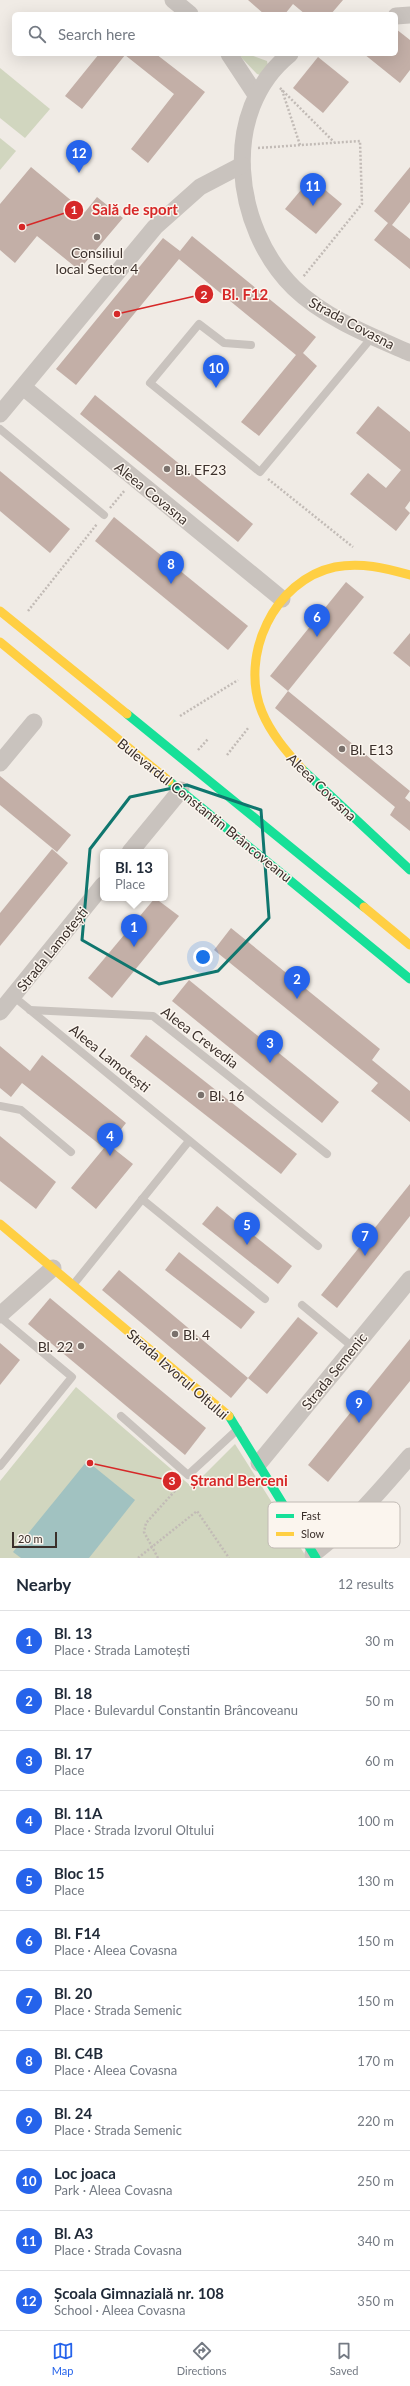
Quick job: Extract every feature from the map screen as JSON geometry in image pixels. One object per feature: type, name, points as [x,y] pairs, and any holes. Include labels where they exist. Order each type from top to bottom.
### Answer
[{"type":"main road","name":"Aleea Covasna","points":[[410,575],[365,564],[329,568],[300,583],[282,599],[266,623],[253,670],[262,711],[274,734],[291,758],[410,870]]},
{"type":"main road","name":"Bulevardul Constantin Brâncoveanu","points":[[0,611],[410,944]]},
{"type":"main road","name":"Bulevardul Constantin Brâncoveanu","points":[[0,642],[410,979]]},
{"type":"main road","name":"Strada Izvorul Oltului","points":[[0,1224],[226,1412],[238,1428],[282,1502]]},
{"type":"street","points":[[173,0],[188,12]]},
{"type":"street","points":[[398,16],[410,15]]},
{"type":"street","points":[[230,56],[256,95]]},
{"type":"street","name":"Strada Covasna","points":[[284,56],[256,95],[247,118],[242,157],[251,215],[257,235],[279,272],[294,288],[325,310],[373,336],[410,353]]},
{"type":"street","points":[[0,414],[155,227],[200,187],[242,157]]},
{"type":"street","name":"Aleea Covasna","points":[[23,387],[282,599]]},
{"type":"street","points":[[5,757],[34,722]]},
{"type":"street","points":[[133,849],[181,790]]},
{"type":"street","name":"Strada Lamotești","points":[[0,1012],[100,890]]},
{"type":"street","points":[[0,1316],[53,1268]]},
{"type":"street","name":"Strada Semenic","points":[[259,1463],[410,1279]]},
{"type":"street","points":[[371,1502],[410,1456]]},
{"type":"street","points":[[315,1556],[323,1548]]},
{"type":"lane","points":[[251,345],[224,343],[199,324],[150,383],[260,472],[373,336]]},
{"type":"lane","points":[[0,429],[104,515]]},
{"type":"lane","name":"Aleea Lamotești","points":[[13,996],[318,1246]]},
{"type":"lane","name":"Aleea Crevedia","points":[[30,1010],[153,1016],[327,1154]]},
{"type":"lane","points":[[0,1106],[21,1110],[71,1152]]},
{"type":"lane","points":[[73,1285],[189,1141]]},
{"type":"lane","points":[[142,1199],[265,1299]]},
{"type":"lane","points":[[302,1305],[354,1348]]},
{"type":"lane","points":[[0,1316],[72,1377],[1,1464]]},
{"type":"lane","points":[[121,1416],[188,1475],[238,1428]]},
{"type":"path","points":[[269,76],[335,143]]},
{"type":"path","points":[[282,90],[300,145]]},
{"type":"path","points":[[242,157],[300,145],[360,141],[362,204],[294,288]]},
{"type":"path","points":[[260,472],[351,544],[365,564]]},
{"type":"path","points":[[17,625],[134,478]]},
{"type":"path","points":[[180,716],[253,670]]},
{"type":"path","points":[[227,755],[262,711]]},
{"type":"path","points":[[158,1558],[144,1532],[146,1523],[188,1475]]},
{"type":"path","points":[[138,1558],[197,1511],[229,1558]]},
{"type":"highlighted area","points":[[187,785],[261,810],[269,918],[218,971],[159,984],[82,940],[90,849],[130,797]]},
{"type":"green space","points":[[240,56],[253,56],[267,61],[268,66],[260,75],[257,74]]},
{"type":"green space","points":[[0,68],[50,109],[25,138],[0,118]]},
{"type":"green space","points":[[0,138],[16,151],[0,170]]},
{"type":"green space","points":[[76,1387],[192,1487],[235,1444],[272,1502],[268,1502],[268,1548],[301,1548],[307,1558],[0,1558],[0,1481]]},
{"type":"water","points":[[87,1461],[135,1500],[89,1558],[21,1558],[13,1552]]},
{"type":"building","points":[[248,0],[343,0],[333,12],[303,12],[293,4],[287,12],[262,12]]},
{"type":"building","points":[[398,31],[410,40],[410,70],[400,83],[366,56],[398,56]]},
{"type":"building","points":[[97,56],[124,56],[82,109],[65,96]]},
{"type":"building","points":[[126,56],[159,56],[205,92],[148,163],[131,149],[174,94]]},
{"type":"building","points":[[318,57],[349,82],[323,113],[293,88]]},
{"type":"building","points":[[31,167],[85,212],[97,197],[123,218],[79,270],[37,236],[15,263],[0,250],[0,204]]},
{"type":"building","points":[[410,167],[410,202],[392,225],[410,239],[410,269],[374,240],[388,223],[374,211]]},
{"type":"building","points":[[311,178],[342,204],[316,234],[285,209]]},
{"type":"building","points":[[192,236],[316,337],[303,353],[317,366],[259,436],[241,422],[296,355],[179,259],[76,385],[56,369],[163,238],[180,251]]},
{"type":"building","name":"Bl. EF23","points":[[95,395],[253,524],[238,542],[80,414]]},
{"type":"building","points":[[378,406],[410,432],[410,501],[405,508],[410,513],[396,531],[350,494],[368,473],[386,488],[401,470],[356,433]]},
{"type":"building","points":[[0,471],[70,529],[50,553],[0,511]]},
{"type":"building","points":[[114,517],[248,626],[228,650],[95,541]]},
{"type":"building","points":[[346,582],[364,597],[288,691],[270,676]]},
{"type":"building","points":[[410,633],[410,667],[393,653]]},
{"type":"building","name":"Bl. E13","points":[[288,691],[410,791],[405,798],[410,802],[410,831],[390,815],[395,807],[275,708]]},
{"type":"building","points":[[0,776],[71,835],[57,852],[0,805]]},
{"type":"building","points":[[52,849],[68,863],[0,946],[0,913]]},
{"type":"building","points":[[152,901],[159,901],[179,916],[112,998],[88,978]]},
{"type":"building","points":[[231,928],[380,1049],[372,1060],[410,1091],[410,1122],[371,1091],[378,1083],[214,950]]},
{"type":"building","points":[[189,980],[339,1102],[322,1123],[172,1001]]},
{"type":"building","name":"Bl. 16","points":[[146,1035],[297,1154],[281,1174],[130,1056]]},
{"type":"building","points":[[0,1046],[30,1071],[42,1055],[126,1123],[109,1145],[133,1164],[96,1209],[71,1188],[104,1148],[22,1083],[11,1097],[0,1088]]},
{"type":"building","points":[[0,1136],[56,1182],[36,1209],[0,1181]]},
{"type":"building","points":[[410,1184],[410,1216],[337,1308],[321,1295]]},
{"type":"building","points":[[217,1206],[292,1266],[278,1284],[202,1224]]},
{"type":"building","points":[[179,1252],[255,1312],[241,1329],[165,1270]]},
{"type":"building","name":"Bl. 4","points":[[119,1270],[248,1378],[231,1398],[102,1290]]},
{"type":"building","points":[[50,1298],[206,1428],[185,1455],[28,1324]]},
{"type":"building","points":[[298,1317],[318,1333],[267,1394],[248,1378]]},
{"type":"building","points":[[410,1339],[410,1381],[328,1482],[308,1465]]},
{"type":"building","points":[[0,1343],[20,1360],[0,1385]]},
{"type":"traffic: fast","points":[[127,714],[364,907]]},
{"type":"traffic: fast","points":[[302,769],[410,870]]},
{"type":"traffic: fast","points":[[169,781],[410,979]]},
{"type":"traffic: fast","points":[[229,1416],[282,1502]]},
{"type":"traffic: fast","points":[[310,1548],[316,1558]]},
{"type":"traffic: slow","points":[[302,769],[270,728],[262,712],[256,690],[255,668],[259,645],[267,623],[279,604],[295,587],[313,575],[335,567],[364,565],[410,575]]},
{"type":"traffic: slow","points":[[0,611],[127,714]]},
{"type":"traffic: slow","points":[[0,642],[169,781]]},
{"type":"traffic: slow","points":[[364,907],[410,945]]},
{"type":"traffic: slow","points":[[0,1224],[229,1416]]},
{"type":"place","name":"Școala Gimnazială nr. 108","points":[[79,173]]},
{"type":"place","name":"Bl. A3","points":[[313,206]]},
{"type":"place","name":"Sală de sport","points":[[22,227]]},
{"type":"place","name":"Consiliul local Sector 4","points":[[97,237]]},
{"type":"place","name":"Bl. F12","points":[[117,314]]},
{"type":"place","name":"Loc joaca","points":[[216,388]]},
{"type":"place","name":"Bl. EF23","points":[[167,469]]},
{"type":"place","name":"Bl. C4B","points":[[171,584]]},
{"type":"place","name":"Bl. F14","points":[[317,637]]},
{"type":"place","name":"Bl. E13","points":[[342,749]]},
{"type":"place","name":"Bl. 13","points":[[134,947]]},
{"type":"place","name":"Bl. 18","points":[[297,999]]},
{"type":"place","name":"Bl. 17","points":[[270,1063]]},
{"type":"place","name":"Bl. 16","points":[[201,1095]]},
{"type":"place","name":"Bl. 11A","points":[[110,1156]]},
{"type":"place","name":"Bloc 15","points":[[247,1245]]},
{"type":"place","name":"Bl. 20","points":[[365,1256]]},
{"type":"place","name":"Bl. 4","points":[[175,1334]]},
{"type":"place","name":"Bl. 22","points":[[81,1346]]},
{"type":"place","name":"Bl. 24","points":[[359,1423]]},
{"type":"place","name":"Ștrand Berceni","points":[[90,1463]]}]
